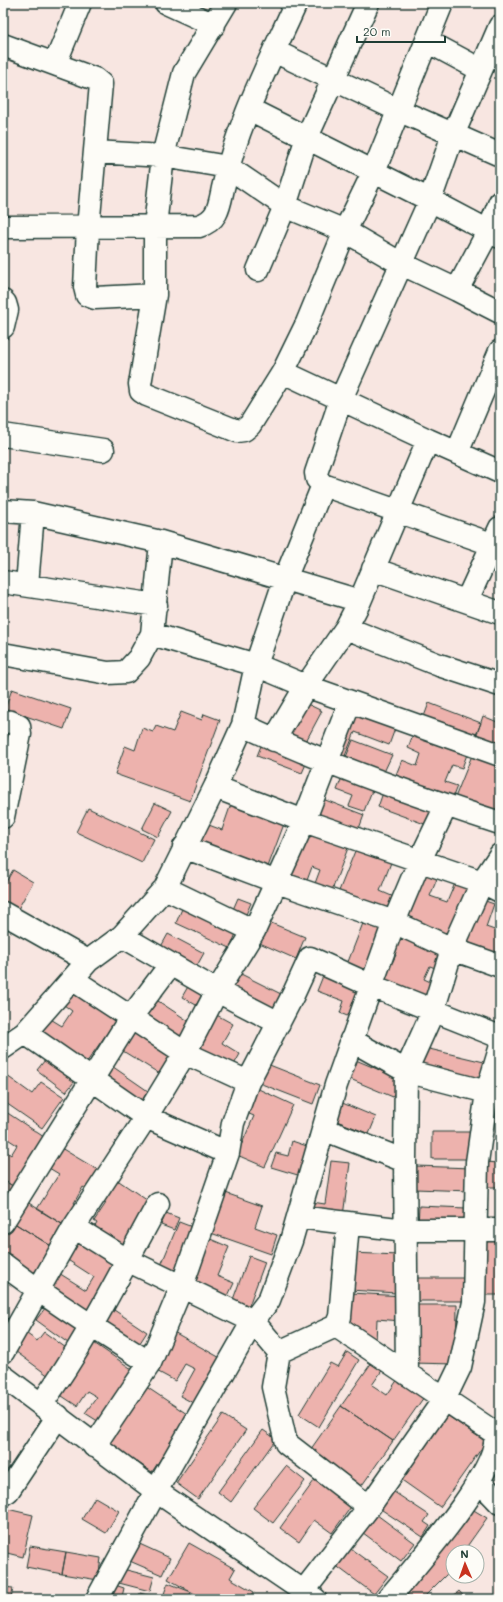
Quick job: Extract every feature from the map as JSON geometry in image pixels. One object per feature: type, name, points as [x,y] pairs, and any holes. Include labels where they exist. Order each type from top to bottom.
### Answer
[{"type":"street","points":[[55,64],[80,3]]},
{"type":"street","points":[[166,3],[214,25]]},
{"type":"street","points":[[226,3],[184,73],[163,156],[155,226],[155,295],[140,384],[141,391],[147,395],[237,431],[244,430],[250,425],[283,372],[307,323],[345,231],[374,171],[442,3]]},
{"type":"street","points":[[3,227],[88,228],[199,226],[208,223],[215,218],[228,167],[249,109],[296,3]]},
{"type":"street","points":[[258,270],[285,206],[307,137],[368,3]]},
{"type":"street","points":[[467,600],[497,540],[397,512],[323,485],[317,479],[316,473],[341,399],[400,263],[430,200],[453,135],[500,26]]},
{"type":"street","points":[[427,41],[481,70]]},
{"type":"street","points":[[3,45],[96,79],[101,84],[88,228],[85,287],[87,295],[95,298],[155,295]]},
{"type":"street","points":[[274,51],[398,110],[500,155]]},
{"type":"street","points":[[249,109],[374,171],[494,235]]},
{"type":"street","points":[[95,152],[163,156],[228,167],[285,206],[345,231],[400,263],[500,312]]},
{"type":"street","points":[[457,290],[494,235],[500,202]]},
{"type":"street","points":[[3,301],[5,303],[6,310],[3,327]]},
{"type":"street","points":[[457,453],[500,351]]},
{"type":"street","points":[[283,372],[500,472]]},
{"type":"street","points":[[3,435],[103,450]]},
{"type":"street","points":[[274,740],[306,686],[346,628],[360,601],[428,440]]},
{"type":"street","points":[[3,1048],[25,1033],[88,961],[122,936],[165,888],[215,787],[243,725],[256,664],[285,579],[323,485]]},
{"type":"street","points":[[3,511],[33,513],[161,542],[360,601]]},
{"type":"street","points":[[27,585],[33,513]]},
{"type":"street","points":[[3,654],[108,673],[126,672],[139,658],[152,634],[161,542]]},
{"type":"street","points":[[373,569],[467,600],[500,613]]},
{"type":"street","points":[[3,582],[156,605]]},
{"type":"street","points":[[346,628],[439,665],[500,685]]},
{"type":"street","points":[[152,634],[256,664],[306,686],[500,755]]},
{"type":"street","points":[[3,1352],[74,1227],[185,1053],[217,991],[254,931],[304,821],[350,702]]},
{"type":"street","points":[[3,721],[11,722],[19,726],[20,734],[3,817]]},
{"type":"street","points":[[243,725],[274,740],[327,762],[446,806],[500,823]]},
{"type":"street","points":[[215,787],[304,821],[420,860],[491,886]]},
{"type":"street","points":[[97,1599],[253,1321],[269,1300],[299,1217],[323,1129],[351,1040],[372,986],[394,922],[420,860],[446,806]]},
{"type":"street","points":[[184,847],[277,882],[394,922],[452,949],[500,966]]},
{"type":"street","points":[[407,1374],[405,1230],[406,1071],[433,1011],[452,949],[491,886],[500,855]]},
{"type":"street","points":[[165,888],[254,931]]},
{"type":"street","points":[[3,913],[88,961]]},
{"type":"street","points":[[122,936],[217,991],[279,1023]]},
{"type":"street","points":[[3,1376],[50,1410],[94,1446],[156,1492],[309,1595],[445,1398],[460,1367],[474,1302],[477,1162],[486,1092],[500,1047],[433,1011],[310,958],[279,1023],[248,1082],[233,1123],[228,1153],[182,1286],[150,1363],[94,1446]]},
{"type":"street","points":[[3,1222],[93,1081],[131,1017],[170,964]]},
{"type":"street","points":[[72,979],[185,1053],[248,1082]]},
{"type":"street","points":[[25,1033],[146,1116],[228,1153]]},
{"type":"street","points":[[351,1040],[406,1071],[486,1092]]},
{"type":"street","points":[[323,1129],[405,1161]]},
{"type":"street","points":[[3,1494],[8,1491],[50,1410],[65,1371],[158,1204]]},
{"type":"street","points":[[299,1217],[405,1230],[500,1230]]},
{"type":"street","points":[[279,1352],[336,1326],[340,1317],[348,1224]]},
{"type":"street","points":[[74,1227],[127,1260],[253,1321],[279,1352],[273,1387],[286,1443],[369,1506]]},
{"type":"street","points":[[3,1264],[37,1290],[150,1363]]},
{"type":"street","points":[[336,1326],[445,1398],[492,1421],[495,1433],[496,1439],[494,1448],[479,1481],[429,1550],[388,1599]]},
{"type":"street","points":[[479,1481],[500,1503]]},
{"type":"building","points":[[12,689],[71,709],[64,729],[5,709]]},
{"type":"building","points":[[301,701],[322,711],[305,743],[285,733]]},
{"type":"building","points":[[429,703],[481,723],[473,742],[422,722]]},
{"type":"building","points":[[349,707],[396,726],[389,745],[355,732],[344,758],[331,752]]},
{"type":"building","points":[[181,712],[202,720],[204,714],[220,720],[190,801],[115,774],[125,746],[135,750],[142,728],[153,732],[156,726],[173,732]]},
{"type":"building","points":[[483,716],[500,723],[500,746],[476,737]]},
{"type":"building","points":[[415,729],[469,749],[462,768],[452,765],[445,782],[457,786],[452,799],[395,777],[402,760],[417,766],[421,754],[408,748]]},
{"type":"building","points":[[264,738],[310,755],[302,773],[257,756]]},
{"type":"building","points":[[353,740],[392,755],[384,772],[346,757]]},
{"type":"building","points":[[475,748],[500,758],[500,818],[454,800]]},
{"type":"building","points":[[344,772],[375,783],[364,811],[349,806],[353,796],[337,790]]},
{"type":"building","points":[[385,787],[438,805],[430,826],[378,807]]},
{"type":"building","points":[[315,796],[364,815],[357,834],[308,815]]},
{"type":"building","points":[[155,803],[172,811],[158,837],[142,829]]},
{"type":"building","points":[[231,804],[284,824],[266,872],[192,844],[201,822],[222,830]]},
{"type":"building","points":[[88,808],[154,839],[142,863],[76,832]]},
{"type":"building","points":[[303,830],[348,848],[331,893],[314,886],[320,870],[312,867],[306,883],[285,875]]},
{"type":"building","points":[[357,846],[392,860],[380,891],[401,900],[394,919],[337,896]]},
{"type":"building","points":[[420,867],[439,874],[430,896],[447,902],[456,881],[471,887],[449,941],[398,920]]},
{"type":"building","points":[[13,870],[33,882],[18,909],[3,900],[3,887]]},
{"type":"building","points":[[238,898],[251,903],[244,919],[231,914]]},
{"type":"building","points":[[477,898],[494,904],[486,927],[500,932],[500,962],[459,947]]},
{"type":"building","points":[[184,904],[238,929],[230,948],[176,923]]},
{"type":"building","points":[[365,918],[385,925],[366,975],[346,967]]},
{"type":"building","points":[[264,920],[305,937],[296,959],[255,941]]},
{"type":"building","points":[[395,931],[448,952],[440,970],[430,966],[424,979],[435,984],[428,1002],[375,981],[384,959],[392,963],[396,955],[387,951]]},
{"type":"building","points":[[168,934],[204,953],[194,971],[158,952]]},
{"type":"building","points":[[231,969],[285,996],[275,1017],[220,989]]},
{"type":"building","points":[[325,971],[364,986],[352,1018],[340,1013],[344,1001],[317,991]]},
{"type":"building","points":[[190,983],[205,991],[196,1005],[182,997]]},
{"type":"building","points":[[76,987],[119,1016],[82,1069],[35,1037],[49,1018],[62,1026],[72,1011],[64,1005]]},
{"type":"building","points":[[152,997],[196,1026],[185,1043],[141,1014]]},
{"type":"building","points":[[213,1013],[233,1024],[222,1043],[240,1054],[231,1070],[193,1049]]},
{"type":"building","points":[[129,1029],[171,1054],[160,1074],[118,1048]]},
{"type":"building","points":[[421,1047],[484,1062],[480,1082],[416,1067]]},
{"type":"building","points":[[49,1055],[78,1077],[66,1092],[37,1070]]},
{"type":"building","points":[[351,1058],[401,1079],[393,1097],[343,1076]]},
{"type":"building","points":[[106,1062],[148,1091],[136,1109],[94,1080]]},
{"type":"building","points":[[267,1064],[320,1085],[313,1104],[259,1083]]},
{"type":"building","points":[[3,1073],[32,1094],[41,1082],[64,1097],[42,1128],[3,1101]]},
{"type":"building","points":[[252,1086],[293,1105],[265,1167],[237,1155],[254,1116],[242,1111]]},
{"type":"building","points":[[340,1102],[376,1117],[369,1134],[332,1119]]},
{"type":"building","points":[[3,1110],[47,1139],[16,1188],[3,1180],[3,1149],[11,1155],[17,1145],[3,1136]]},
{"type":"building","points":[[432,1132],[473,1132],[473,1159],[432,1159]]},
{"type":"building","points":[[495,1134],[500,1134],[500,1153],[495,1153]]},
{"type":"building","points":[[292,1141],[310,1147],[301,1176],[271,1167],[276,1153],[288,1156]]},
{"type":"building","points":[[56,1145],[103,1173],[92,1192],[83,1187],[74,1203],[82,1208],[70,1229],[37,1209],[59,1174],[44,1165]]},
{"type":"building","points":[[331,1161],[350,1163],[343,1216],[311,1212],[312,1202],[325,1204]]},
{"type":"building","points":[[484,1162],[500,1163],[500,1187],[483,1187]]},
{"type":"building","points":[[416,1166],[471,1168],[470,1191],[415,1189]]},
{"type":"building","points":[[116,1179],[154,1205],[123,1250],[93,1230],[97,1223],[94,1221],[106,1203],[102,1200]]},
{"type":"building","points":[[3,1180],[16,1188],[3,1208]]},
{"type":"building","points":[[220,1191],[262,1206],[255,1227],[277,1235],[271,1254],[205,1231]]},
{"type":"building","points":[[24,1200],[70,1229],[56,1249],[11,1221]]},
{"type":"building","points":[[497,1202],[500,1202],[500,1224],[498,1224]]},
{"type":"building","points":[[419,1206],[466,1208],[466,1229],[418,1227]]},
{"type":"building","points":[[166,1213],[179,1218],[174,1230],[161,1225]]},
{"type":"building","points":[[11,1221],[56,1249],[36,1280],[3,1258],[3,1233]]},
{"type":"building","points":[[179,1222],[200,1230],[180,1279],[159,1270]]},
{"type":"building","points":[[478,1237],[500,1237],[500,1295],[478,1295]]},
{"type":"building","points":[[76,1238],[121,1268],[88,1318],[43,1289],[54,1270],[86,1290],[94,1277],[63,1257]]},
{"type":"building","points":[[208,1238],[229,1247],[217,1276],[234,1283],[226,1300],[188,1284]]},
{"type":"building","points":[[352,1253],[398,1255],[396,1293],[350,1290]]},
{"type":"building","points":[[249,1256],[265,1262],[247,1311],[231,1305]]},
{"type":"building","points":[[409,1278],[465,1278],[465,1301],[409,1301]]},
{"type":"building","points":[[351,1293],[403,1296],[401,1321],[377,1319],[376,1343],[349,1332]]},
{"type":"building","points":[[49,1303],[81,1326],[68,1343],[36,1320]]},
{"type":"building","points":[[411,1305],[457,1305],[456,1364],[411,1363]]},
{"type":"building","points":[[108,1306],[147,1332],[134,1352],[95,1325]]},
{"type":"building","points":[[3,1316],[12,1321],[3,1337]]},
{"type":"building","points":[[20,1329],[37,1341],[44,1332],[73,1353],[53,1379],[8,1346]]},
{"type":"building","points":[[172,1331],[224,1360],[199,1406],[180,1396],[195,1369],[185,1364],[175,1381],[151,1368]]},
{"type":"building","points":[[91,1341],[139,1374],[104,1425],[85,1413],[97,1397],[87,1391],[77,1406],[56,1392]]},
{"type":"building","points":[[347,1352],[359,1360],[319,1427],[299,1414],[330,1363],[338,1367]]},
{"type":"building","points":[[372,1362],[383,1369],[372,1385],[387,1395],[398,1379],[424,1397],[393,1441],[341,1406]]},
{"type":"building","points":[[145,1386],[193,1418],[175,1437],[152,1472],[107,1442]]},
{"type":"building","points":[[341,1406],[393,1441],[358,1491],[306,1456]]},
{"type":"building","points":[[442,1412],[486,1442],[440,1507],[396,1476]]},
{"type":"building","points":[[223,1415],[246,1430],[198,1499],[176,1483]]},
{"type":"building","points":[[263,1430],[276,1439],[231,1502],[218,1492]]},
{"type":"building","points":[[286,1466],[305,1481],[273,1523],[253,1508]]},
{"type":"building","points":[[319,1474],[356,1500],[332,1533],[314,1520],[299,1542],[280,1528]]},
{"type":"building","points":[[385,1486],[429,1515],[424,1522],[430,1526],[423,1537],[373,1504]]},
{"type":"building","points":[[95,1497],[119,1511],[106,1533],[82,1519]]},
{"type":"building","points":[[467,1506],[487,1518],[469,1544],[445,1544],[445,1576],[422,1599],[389,1599]]},
{"type":"building","points":[[3,1508],[33,1515],[23,1557],[3,1552]]},
{"type":"building","points":[[369,1509],[415,1543],[401,1561],[355,1527]]},
{"type":"building","points":[[133,1541],[170,1558],[162,1575],[125,1559]]},
{"type":"building","points":[[189,1543],[235,1569],[230,1578],[254,1592],[250,1599],[204,1599],[168,1579]]},
{"type":"building","points":[[344,1544],[388,1576],[374,1594],[331,1562]]},
{"type":"building","points":[[30,1546],[66,1552],[62,1574],[26,1567]]},
{"type":"building","points":[[66,1552],[101,1558],[98,1580],[62,1574]]},
{"type":"building","points":[[119,1568],[154,1577],[150,1591],[115,1582]]},
{"type":"building","points":[[168,1583],[191,1592],[188,1599],[162,1599]]},
{"type":"building","points":[[112,1584],[124,1588],[122,1597],[129,1599],[108,1599]]},
{"type":"building","points":[[3,1587],[13,1588],[11,1599],[3,1599]]},
{"type":"building","points":[[459,1591],[466,1599],[450,1599]]},
{"type":"building","points":[[140,1593],[158,1598],[158,1599],[139,1599]]}]
